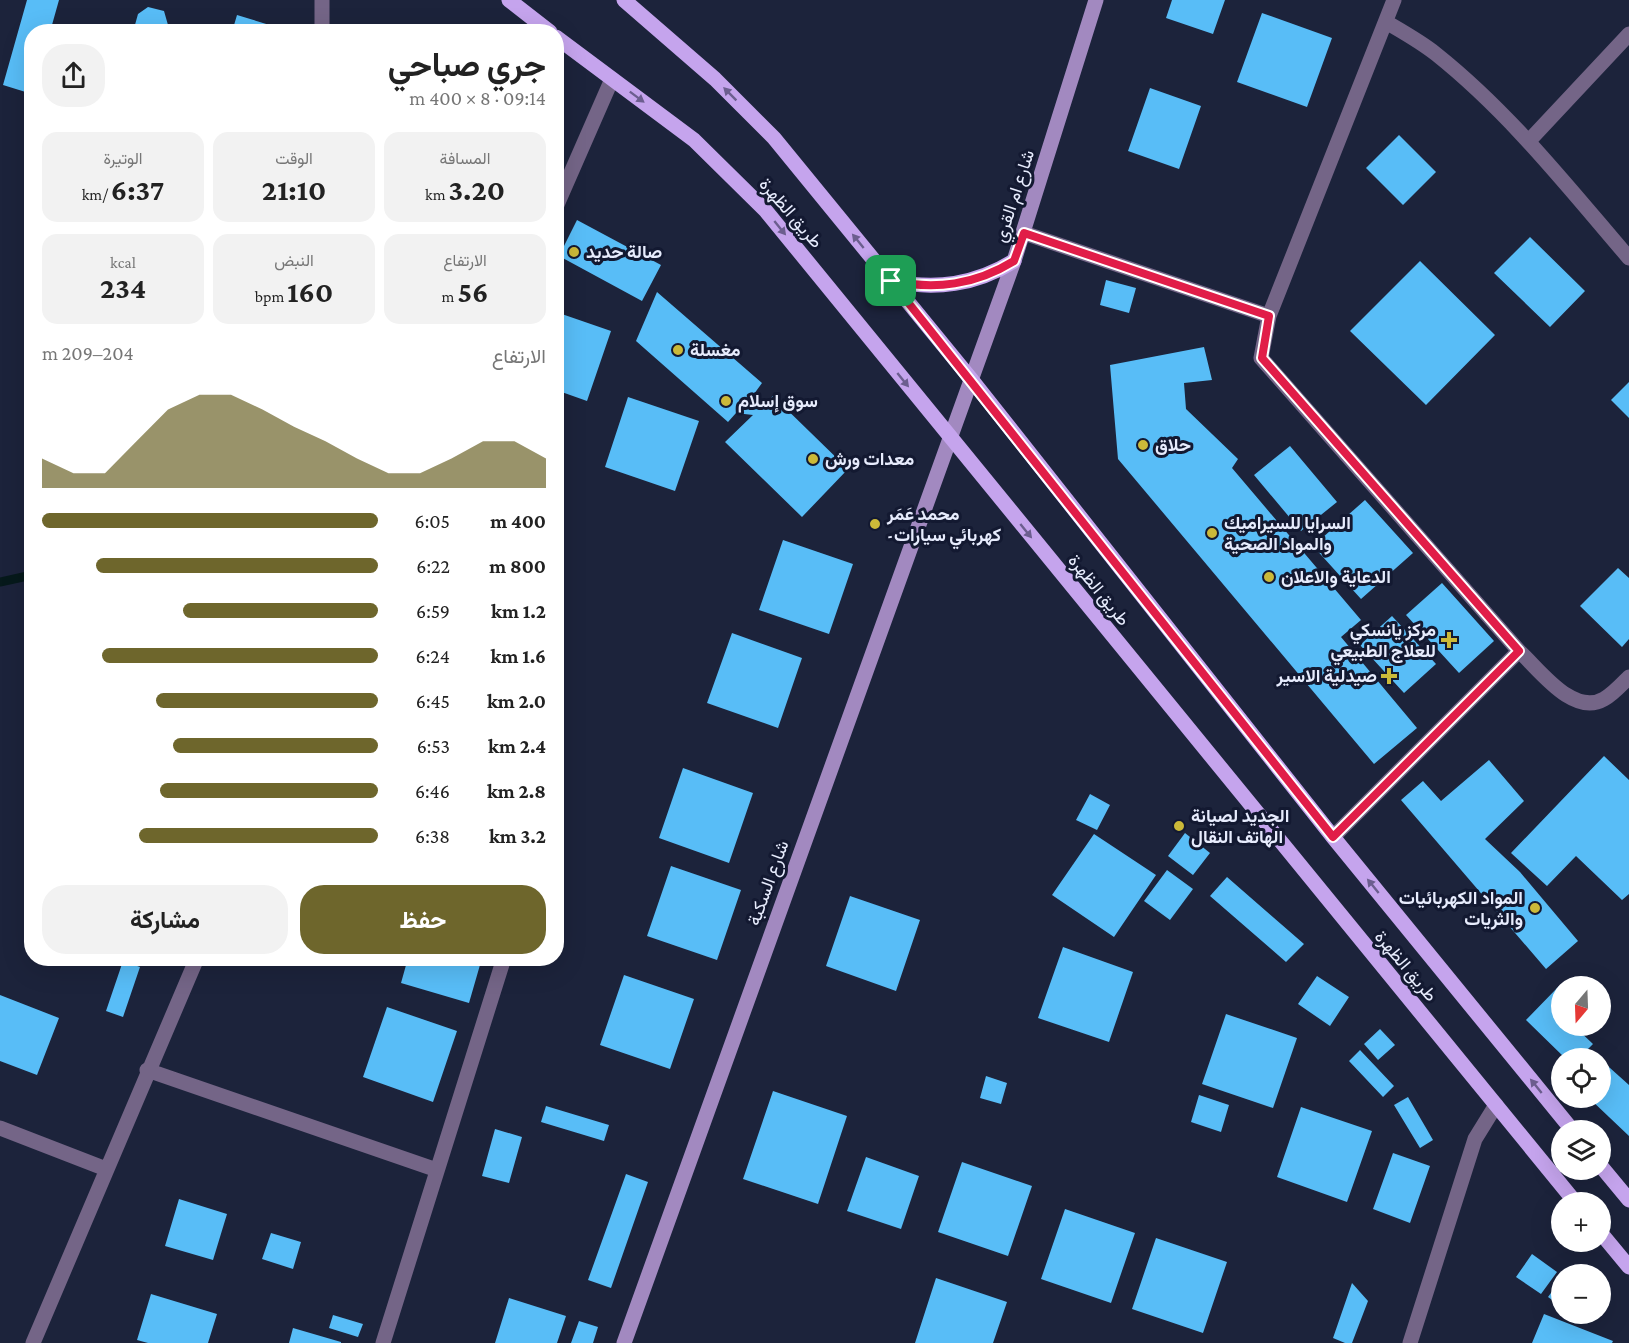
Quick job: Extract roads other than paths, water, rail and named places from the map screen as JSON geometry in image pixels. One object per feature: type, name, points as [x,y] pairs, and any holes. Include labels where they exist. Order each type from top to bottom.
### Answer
[{"type":"main road","points":[[509,0],[540,24]]},
{"type":"main road","name":"طريق الظهرة","points":[[624,0],[715,79],[774,138],[971,379],[1333,837],[1564,1120]]},
{"type":"main road","name":"شارع ام القري","points":[[949,436],[1024,233],[1096,0]]},
{"type":"main road","name":"طريق الظهرة","points":[[564,43],[694,140],[766,211],[1567,1192]]},
{"type":"main road","points":[[891,281],[923,286],[955,285],[996,272],[1014,261]]},
{"type":"main road","name":"شارع السكبة","points":[[624,1343],[949,436]]},
{"type":"main road","points":[[1611,1178],[1629,1200]]},
{"type":"main road","points":[[1611,1246],[1629,1267]]},
{"type":"street","points":[[322,0],[322,24]]},
{"type":"street","points":[[1394,0],[1269,316],[1262,358],[1519,651],[1561,691],[1580,703],[1604,700],[1629,677]]},
{"type":"street","points":[[1386,22],[1435,53],[1471,84],[1529,141],[1629,258]]},
{"type":"street","points":[[1529,141],[1629,34]]},
{"type":"street","points":[[564,189],[612,79]]},
{"type":"street","points":[[1024,233],[1269,316]]},
{"type":"street","points":[[1333,837],[1519,651]]},
{"type":"street","points":[[33,1343],[147,1070],[193,966]]},
{"type":"street","points":[[383,1343],[501,966]]},
{"type":"street","points":[[147,1070],[437,1170]]},
{"type":"street","points":[[1410,1343],[1476,1139],[1496,1106]]},
{"type":"street","points":[[0,1128],[106,1168]]},
{"type":"waterway","points":[[0,582],[24,577]]},
{"type":"place","name":"صالة حديد","points":[[574,252]]},
{"type":"place","name":"مغسلة","points":[[678,350]]},
{"type":"place","name":"سوق إسلام","points":[[726,401]]},
{"type":"place","name":"حلاق","points":[[1143,445]]},
{"type":"place","name":"معدات ورش","points":[[813,459]]},
{"type":"place","name":"محمد عَمَر -كهربائي سيارات","points":[[875,524]]},
{"type":"place","name":"السرايا للسيراميك والمواد الصحية","points":[[1212,533]]},
{"type":"place","name":"الدعاية والاعلان","points":[[1269,577]]},
{"type":"place","name":"مركز يانسكي للعلاج الطبيعي","points":[[1449,640]]},
{"type":"place","name":"صيدلية الاسير","points":[[1389,676]]},
{"type":"place","name":"الجديد لصيانة الهاتف النقال","points":[[1179,826]]},
{"type":"place","name":"المواد الكهربائيات والثريات","points":[[1535,908]]}]
